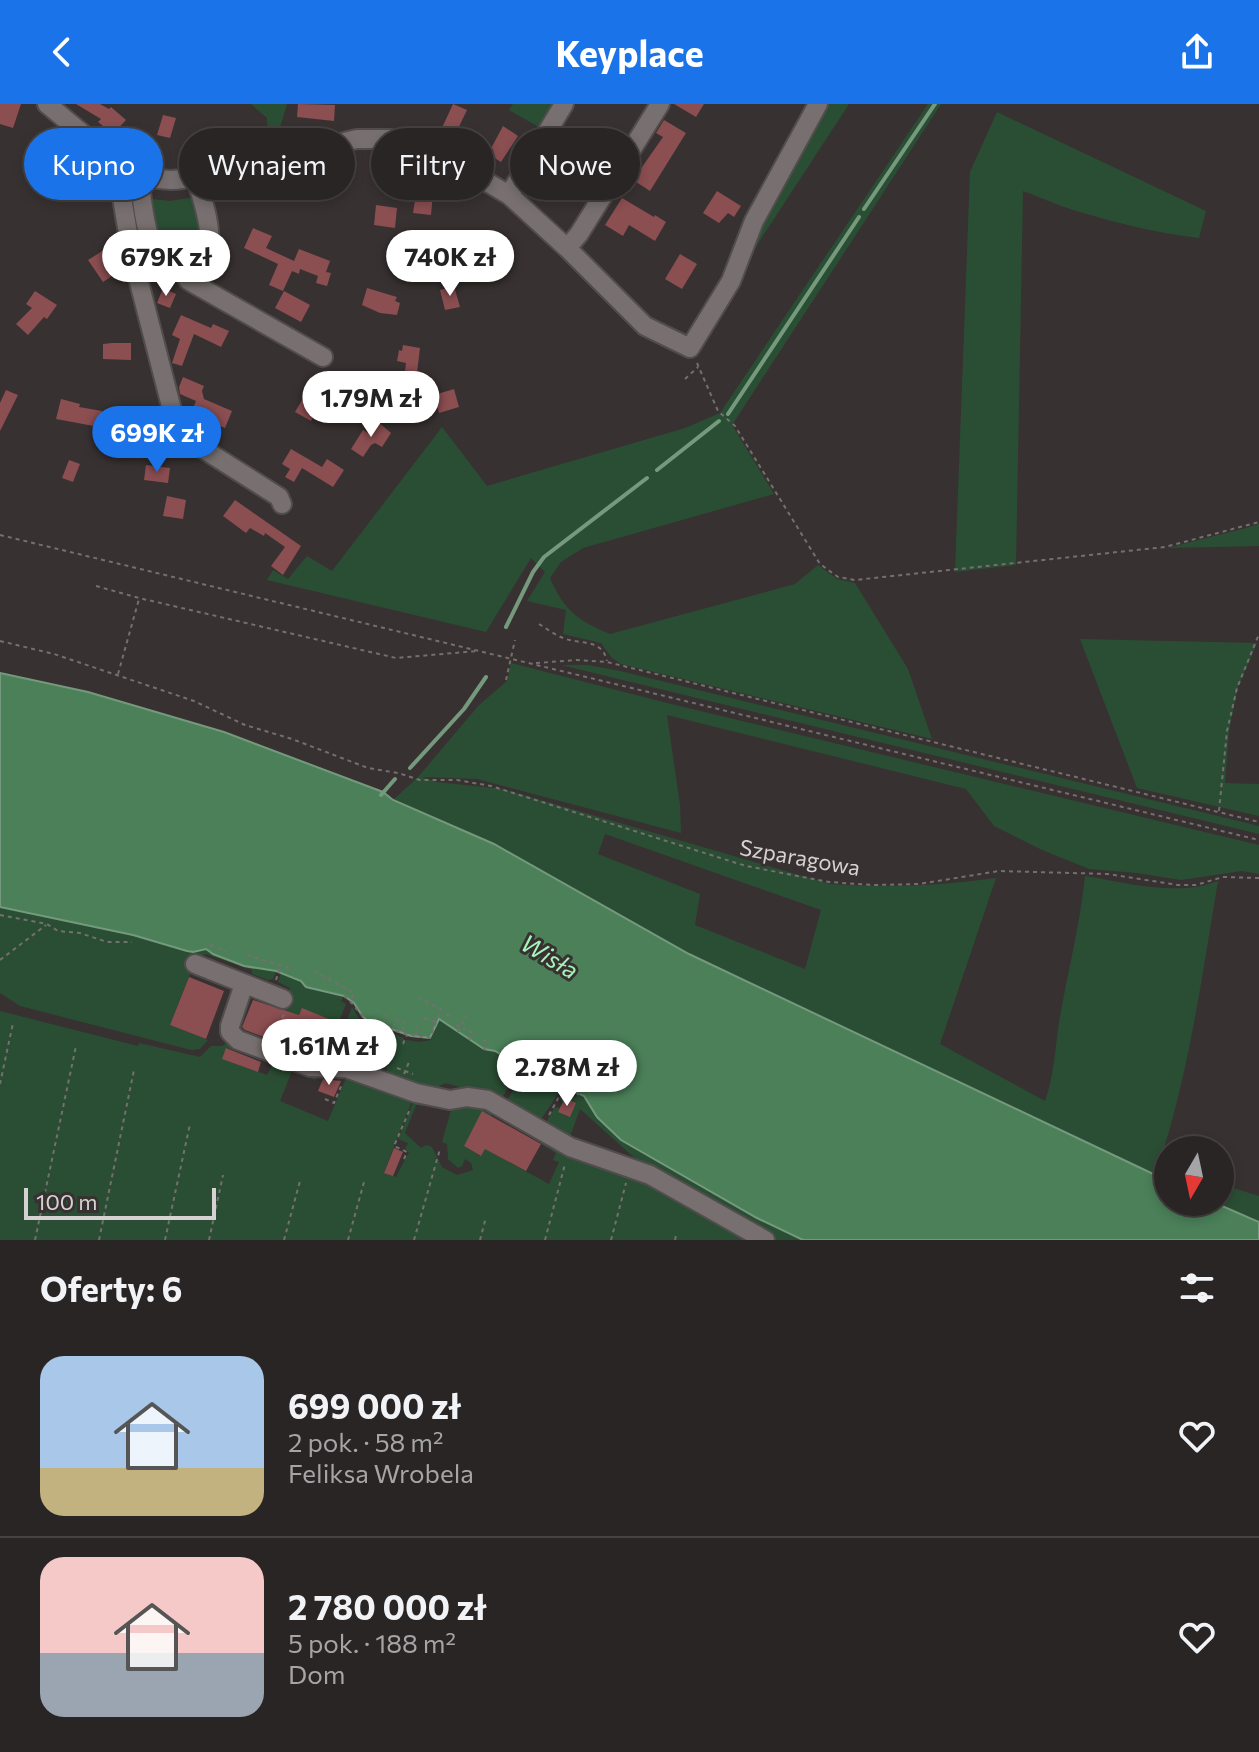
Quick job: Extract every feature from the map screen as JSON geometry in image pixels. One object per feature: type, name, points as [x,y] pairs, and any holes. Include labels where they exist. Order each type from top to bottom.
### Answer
[{"type":"street","points":[[47,104],[77,128]]},
{"type":"street","points":[[509,195],[564,104]]},
{"type":"street","points":[[567,248],[579,234],[660,104]]},
{"type":"street","points":[[355,141],[378,138],[427,149],[509,195],[645,326],[690,348],[731,281],[754,221],[818,104]]},
{"type":"street","points":[[122,200],[131,251],[178,433],[279,497],[282,504]]},
{"type":"street","points":[[140,200],[154,251],[165,267],[184,272],[203,260],[210,243],[200,200]]},
{"type":"street","points":[[184,272],[188,280],[323,357]]},
{"type":"street","points":[[195,964],[284,1005]]},
{"type":"street","points":[[244,984],[230,1026],[230,1032],[238,1040],[310,1067],[346,1068],[416,1093],[450,1100],[467,1097],[488,1100],[559,1141],[640,1170],[765,1240]]},
{"type":"path","points":[[690,348],[718,411],[735,426],[820,564],[838,577],[855,580],[1165,547],[1259,522]]},
{"type":"path","points":[[685,379],[699,366]]},
{"type":"path","points":[[0,535],[1259,840]]},
{"type":"path","points":[[96,586],[396,658],[478,651]]},
{"type":"path","points":[[118,675],[139,598]]},
{"type":"path","points":[[539,624],[563,638],[597,645],[607,662]]},
{"type":"path","points":[[1219,812],[1227,731],[1237,688],[1259,634]]},
{"type":"path","points":[[506,680],[515,640]]},
{"type":"path","name":"Szparagowa","points":[[0,641],[54,654],[194,701],[245,725],[355,764],[420,780],[457,780],[491,786],[746,866],[829,882],[919,884],[999,871],[1108,874],[1178,885],[1196,885],[1232,876],[1259,878]]},
{"type":"path","points":[[532,664],[577,660],[607,662],[1259,822]]},
{"type":"path","points":[[0,915],[47,924],[58,931],[80,933],[107,942],[132,942]]},
{"type":"path","points":[[0,960],[47,924]]},
{"type":"path","points":[[210,945],[227,952]]},
{"type":"path","points":[[217,956],[220,949]]},
{"type":"path","points":[[247,955],[292,969]]},
{"type":"path","points":[[253,967],[255,957]]},
{"type":"path","points":[[279,972],[281,965]]},
{"type":"path","points":[[314,971],[354,993],[351,1001]]},
{"type":"path","points":[[344,996],[361,1011],[363,1017],[373,1022],[430,1038],[441,1009],[419,998]]},
{"type":"path","points":[[273,1025],[279,1027],[284,1005]]},
{"type":"path","points":[[373,1022],[376,1012]]},
{"type":"path","points":[[383,1025],[386,1014]]},
{"type":"path","points":[[447,1023],[450,1016]]},
{"type":"path","points":[[458,1032],[458,1026],[466,1016]]},
{"type":"path","points":[[393,1029],[397,1018]]},
{"type":"path","points":[[424,1018],[437,1021]]},
{"type":"path","points":[[401,1032],[405,1021]]},
{"type":"path","points":[[0,1084],[13,1023]]},
{"type":"path","points":[[416,1036],[417,1026]]},
{"type":"path","points":[[458,1026],[465,1029]]},
{"type":"path","points":[[469,1040],[471,1032],[477,1035]]},
{"type":"path","points":[[403,1044],[407,1034]]},
{"type":"path","points":[[483,1040],[489,1043],[484,1050]]},
{"type":"path","points":[[382,1066],[387,1052],[386,1042]]},
{"type":"path","points":[[504,1056],[509,1042]]},
{"type":"path","points":[[35,1240],[76,1046]]},
{"type":"path","points":[[524,1074],[528,1065]]},
{"type":"path","points":[[397,1068],[413,1074]]},
{"type":"path","points":[[99,1240],[134,1070]]},
{"type":"path","points":[[555,1072],[582,1092],[575,1096],[562,1091]]},
{"type":"path","points":[[538,1131],[568,1080]]},
{"type":"path","points":[[325,1099],[334,1103],[339,1091]]},
{"type":"path","points":[[404,1159],[407,1152],[394,1146],[416,1093]]},
{"type":"path","points":[[165,1240],[190,1124]]},
{"type":"path","points":[[414,1240],[440,1149]]},
{"type":"path","points":[[545,1240],[565,1165]]},
{"type":"path","points":[[209,1240],[223,1175]]},
{"type":"path","points":[[611,1240],[628,1176]]},
{"type":"path","points":[[284,1240],[300,1181]]},
{"type":"path","points":[[348,1240],[364,1182]]},
{"type":"path","points":[[480,1240],[486,1217]]},
{"type":"path","points":[[675,1240],[676,1235]]},
{"type":"shaded area","points":[[251,104],[287,104],[280,128],[267,128],[267,118]]},
{"type":"shaded area","points":[[513,104],[558,104],[545,128],[509,110]]},
{"type":"shaded area","points":[[825,104],[849,104],[753,251],[758,228]]},
{"type":"shaded area","points":[[928,104],[941,104],[732,425],[774,494],[583,548],[561,562],[550,578],[561,599],[574,614],[610,634],[795,584],[818,565],[837,579],[855,583],[908,669],[932,739],[621,664],[611,657],[601,643],[563,634],[566,610],[527,601],[545,572],[531,558],[486,632],[267,580],[273,570],[288,579],[307,556],[332,571],[442,427],[487,486],[685,428],[720,413]]},
{"type":"shaded area","points":[[997,112],[1206,211],[1199,238],[1102,218],[1023,191],[1016,565],[955,572],[970,172]]},
{"type":"shaded area","points":[[194,200],[204,238],[200,250],[180,264],[161,252],[150,201]]},
{"type":"shaded area","points":[[1259,524],[1259,546],[1167,548],[1246,528]]},
{"type":"shaded area","points":[[1080,639],[1257,643],[1238,687],[1229,731],[1225,783],[1259,784],[1259,816],[1137,788]]},
{"type":"shaded area","points":[[511,663],[1259,845],[1259,874],[1242,871],[1181,880],[1089,869],[994,826],[966,789],[667,715],[681,833],[477,779],[422,777],[437,782],[503,789],[830,884],[913,886],[996,878],[940,1044],[1045,1101],[1085,876],[1169,888],[1202,886],[1218,881],[1187,1060],[1167,1136],[1154,1136],[1154,1174],[689,954],[494,844],[393,800],[418,777],[479,705],[507,681]],"holes":[[[605,834],[821,910],[805,969],[695,925],[700,894],[598,854]]]},
{"type":"shaded area","points":[[561,665],[588,665],[620,671],[1259,826],[1259,834]]},
{"type":"shaded area","points":[[0,907],[133,935],[187,951],[206,949],[231,961],[276,972],[273,979],[268,980],[252,974],[252,970],[206,954],[195,961],[170,1025],[208,1040],[200,1049],[191,1050],[20,1006],[0,993]]},
{"type":"shaded area","points":[[281,973],[301,981],[306,987],[344,996],[341,1001],[346,1004],[336,1029],[333,1028],[335,1022],[303,1009],[299,1015],[282,1009],[290,988],[278,982]]},
{"type":"shaded area","points":[[352,1007],[360,1020],[404,1038],[404,1044],[407,1040],[431,1040],[439,1019],[519,1068],[502,1098],[445,1083],[427,1093],[386,1074],[387,1066],[375,1061],[372,1069],[332,1059]]},
{"type":"shaded area","points":[[0,1011],[138,1046],[139,1043],[200,1057],[211,1046],[229,1042],[263,1055],[262,1060],[227,1048],[223,1059],[267,1075],[275,1060],[314,1076],[316,1080],[292,1071],[280,1101],[328,1121],[349,1071],[414,1096],[384,1172],[396,1177],[409,1152],[405,1149],[408,1143],[398,1139],[416,1096],[430,1101],[431,1106],[416,1105],[405,1133],[421,1148],[426,1145],[432,1147],[442,1167],[457,1175],[473,1170],[471,1163],[465,1159],[458,1168],[448,1159],[447,1144],[442,1142],[451,1110],[455,1105],[495,1108],[491,1116],[482,1112],[464,1146],[480,1156],[489,1143],[500,1157],[549,1184],[559,1162],[553,1160],[556,1153],[534,1136],[625,1170],[755,1240],[0,1240]]},
{"type":"shaded area","points":[[529,1069],[536,1069],[551,1080],[549,1086],[559,1092],[540,1121],[504,1106],[520,1078]]},
{"type":"shaded area","points":[[563,1093],[574,1097],[581,1094],[603,1123],[621,1140],[757,1218],[803,1240],[772,1240],[648,1170],[580,1109],[568,1142],[544,1126],[555,1107],[560,1108]]},
{"type":"shaded area","points":[[1234,1188],[1259,1196],[1259,1222],[1234,1211]]},
{"type":"water","name":"Wisła","points":[[0,673],[88,692],[224,732],[383,792],[393,800],[494,844],[689,954],[1154,1174],[1154,1216],[1234,1216],[1234,1211],[1259,1222],[1259,1240],[803,1240],[757,1218],[621,1140],[597,1117],[584,1096],[546,1078],[536,1069],[526,1072],[514,1066],[512,1061],[495,1051],[484,1049],[439,1019],[430,1038],[411,1036],[371,1022],[344,996],[306,987],[301,981],[276,971],[244,966],[206,949],[187,951],[133,935],[0,907]]},
{"type":"building","points":[[0,104],[21,104],[13,128],[0,124]]},
{"type":"building","points":[[76,104],[111,107],[126,120],[119,128],[106,128],[98,122],[101,119]]},
{"type":"building","points":[[298,104],[335,105],[334,121],[297,117]]},
{"type":"building","points":[[453,104],[467,110],[458,128],[442,128]]},
{"type":"building","points":[[674,104],[704,104],[696,117]]},
{"type":"building","points":[[163,115],[176,118],[170,138],[163,136],[163,128],[159,128]]},
{"type":"building","points":[[664,120],[686,133],[650,191],[640,185],[640,170],[663,137],[656,133]]},
{"type":"building","points":[[503,126],[510,131],[510,148],[501,162],[494,158],[494,143]]},
{"type":"building","points":[[717,191],[741,206],[734,217],[728,213],[719,223],[703,213]]},
{"type":"building","points":[[415,200],[432,200],[431,215],[413,213]]},
{"type":"building","points":[[621,200],[666,222],[655,241],[629,225],[623,236],[605,225]]},
{"type":"building","points":[[376,205],[397,208],[395,228],[374,225]]},
{"type":"building","points":[[253,228],[272,236],[266,248],[294,261],[299,249],[330,261],[326,272],[331,273],[327,286],[316,283],[318,276],[300,269],[299,274],[292,271],[283,291],[269,285],[278,264],[244,248]]},
{"type":"building","points":[[427,235],[432,255],[411,258],[405,238]]},
{"type":"building","points":[[104,250],[115,267],[112,269],[115,274],[103,282],[88,260]]},
{"type":"building","points":[[680,254],[697,264],[682,289],[665,279]]},
{"type":"building","points":[[454,286],[460,307],[445,310],[440,290]]},
{"type":"building","points":[[163,288],[176,294],[170,308],[157,303]]},
{"type":"building","points":[[367,288],[397,297],[395,301],[400,303],[397,315],[380,313],[362,305]]},
{"type":"building","points":[[35,291],[57,305],[47,319],[44,317],[28,335],[16,324],[32,308],[26,304]]},
{"type":"building","points":[[284,291],[310,305],[301,322],[275,308]]},
{"type":"building","points":[[181,315],[211,328],[213,324],[229,331],[221,347],[194,334],[182,366],[172,363],[180,339],[172,335]]},
{"type":"building","points":[[131,343],[131,360],[103,359],[103,344]]},
{"type":"building","points":[[403,345],[420,348],[417,373],[405,371],[406,363],[397,361]]},
{"type":"building","points":[[183,377],[204,386],[204,399],[232,411],[225,428],[194,415],[196,401],[180,394]]},
{"type":"building","points":[[309,388],[325,397],[311,421],[295,412]]},
{"type":"building","points":[[454,389],[459,407],[439,413],[434,395]]},
{"type":"building","points":[[6,390],[18,395],[0,431],[0,403]]},
{"type":"building","points":[[61,399],[80,404],[79,407],[102,411],[99,427],[56,419]]},
{"type":"building","points":[[136,415],[155,416],[154,435],[135,434]]},
{"type":"building","points":[[376,420],[391,433],[382,447],[375,443],[371,445],[363,457],[351,449],[363,430],[368,433]]},
{"type":"building","points":[[291,449],[322,467],[327,459],[344,470],[333,487],[302,468],[294,482],[285,477],[290,469],[282,464]]},
{"type":"building","points":[[69,460],[80,464],[73,482],[62,478]]},
{"type":"building","points":[[146,465],[170,468],[168,483],[144,480]]},
{"type":"building","points":[[167,496],[186,500],[183,519],[163,516]]},
{"type":"building","points":[[235,500],[301,546],[283,575],[271,566],[285,547],[265,533],[264,536],[250,528],[246,533],[223,516]]},
{"type":"building","points":[[189,977],[224,991],[206,1039],[170,1025]]},
{"type":"building","points":[[253,1000],[299,1015],[302,1008],[336,1022],[334,1036],[376,1051],[372,1064],[326,1048],[322,1055],[312,1055],[245,1030],[242,1027]]},
{"type":"building","points":[[226,1048],[261,1062],[258,1072],[222,1059]]},
{"type":"building","points":[[323,1079],[341,1081],[334,1097],[318,1091]]},
{"type":"building","points":[[565,1098],[576,1103],[570,1117],[558,1112]]},
{"type":"building","points":[[482,1111],[541,1144],[526,1171],[485,1149],[481,1156],[464,1146]]},
{"type":"building","points":[[394,1148],[403,1152],[393,1176],[384,1173]]},
{"type":"waterway","points":[[864,209],[935,104]]},
{"type":"waterway","points":[[728,414],[859,217]]},
{"type":"waterway","points":[[657,470],[719,421]]},
{"type":"waterway","points":[[506,627],[533,572],[544,557],[647,478]]},
{"type":"waterway","points":[[410,768],[464,709],[486,677]]},
{"type":"waterway","points":[[381,795],[395,779]]}]
